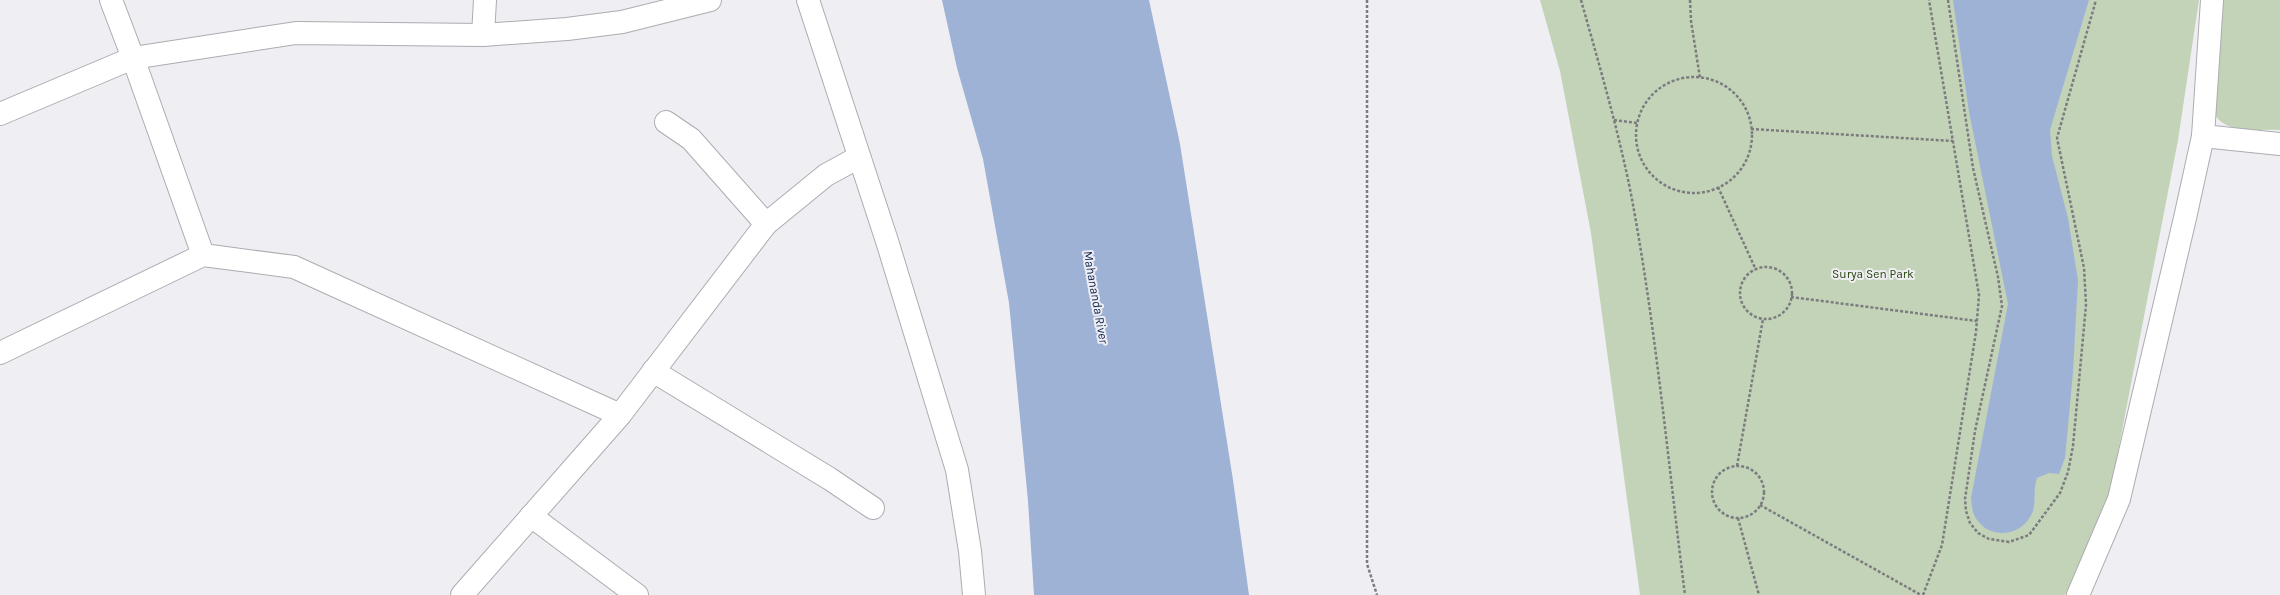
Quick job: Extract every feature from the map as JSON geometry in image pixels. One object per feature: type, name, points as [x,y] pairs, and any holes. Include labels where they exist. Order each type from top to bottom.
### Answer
[{"type":"street","points":[[111,0],[134,58],[203,255]]},
{"type":"street","points":[[483,35],[484,0]]},
{"type":"street","points":[[0,114],[134,58],[296,33],[483,35],[622,22],[710,0]]},
{"type":"street","points":[[808,0],[930,377],[957,470],[970,551],[974,595]]},
{"type":"street","points":[[2078,595],[2119,500],[2203,136],[2212,0]]},
{"type":"street","points":[[666,122],[691,139],[766,224]]},
{"type":"street","points":[[2203,136],[2280,144]]},
{"type":"street","points":[[462,595],[620,415],[766,224],[826,175],[859,157]]},
{"type":"street","points":[[0,353],[203,255],[294,267],[620,415]]},
{"type":"street","points":[[653,372],[830,479],[873,508]]},
{"type":"street","points":[[531,516],[637,595]]},
{"type":"path","points":[[1367,0],[1367,564],[1377,595]]},
{"type":"path","points":[[1581,0],[1614,120],[1637,229],[1654,349],[1685,595]]},
{"type":"path","points":[[1690,0],[1691,21],[1700,78]]},
{"type":"path","points":[[1760,505],[1922,595],[1942,545],[1977,321],[1979,295],[1929,0]]},
{"type":"path","points":[[1948,0],[1973,168],[1998,277],[2002,306],[1975,431],[1965,499],[1966,511],[1970,523],[1978,532],[1989,539],[2010,542],[2029,535],[2060,492],[2068,472],[2073,446],[2086,305],[2084,268],[2057,138],[2096,0]]},
{"type":"path","points":[[1700,78],[1712,80],[1727,88],[1739,98],[1747,113],[1751,129],[1751,145],[1746,161],[1736,175],[1708,192],[1691,194],[1675,190],[1660,183],[1648,172],[1640,157],[1636,142],[1637,123],[1641,109],[1651,96],[1664,85],[1679,79],[1700,78]]},
{"type":"path","points":[[1614,120],[1637,123]]},
{"type":"path","points":[[1751,129],[1953,141]]},
{"type":"path","points":[[1718,187],[1756,270]]},
{"type":"path","points":[[1770,268],[1781,272],[1789,280],[1791,297],[1790,303],[1784,312],[1774,318],[1763,319],[1752,315],[1744,306],[1740,295],[1742,284],[1748,274],[1756,270],[1770,268]]},
{"type":"path","points":[[1791,297],[1977,321]]},
{"type":"path","points":[[1737,466],[1763,319]]},
{"type":"path","points":[[1737,466],[1748,469],[1758,476],[1763,486],[1763,498],[1760,505],[1749,516],[1738,518],[1727,516],[1717,509],[1712,498],[1712,487],[1717,477],[1726,469],[1737,466]]},
{"type":"path","points":[[1738,518],[1759,595]]},
{"type":"green space","name":"Surya Sen Park","points":[[1540,0],[2199,0],[2178,140],[2110,493],[2065,595],[1640,595],[1591,233],[1560,71]]},
{"type":"green space","points":[[2217,0],[2280,0],[2280,130],[2236,128],[2221,122],[2216,116]]},
{"type":"water","name":"Mahananda River","points":[[942,0],[1149,0],[1180,144],[1233,480],[1249,595],[1034,595],[1028,501],[1009,303],[983,159],[957,68]]},
{"type":"water","points":[[1953,0],[2089,0],[2050,130],[2052,156],[2068,218],[2078,280],[2073,372],[2065,458],[2059,474],[2049,473],[2037,478],[2034,508],[2030,517],[2019,528],[2005,533],[1990,531],[1978,521],[1973,510],[1971,498],[2008,304],[1969,112]]}]
